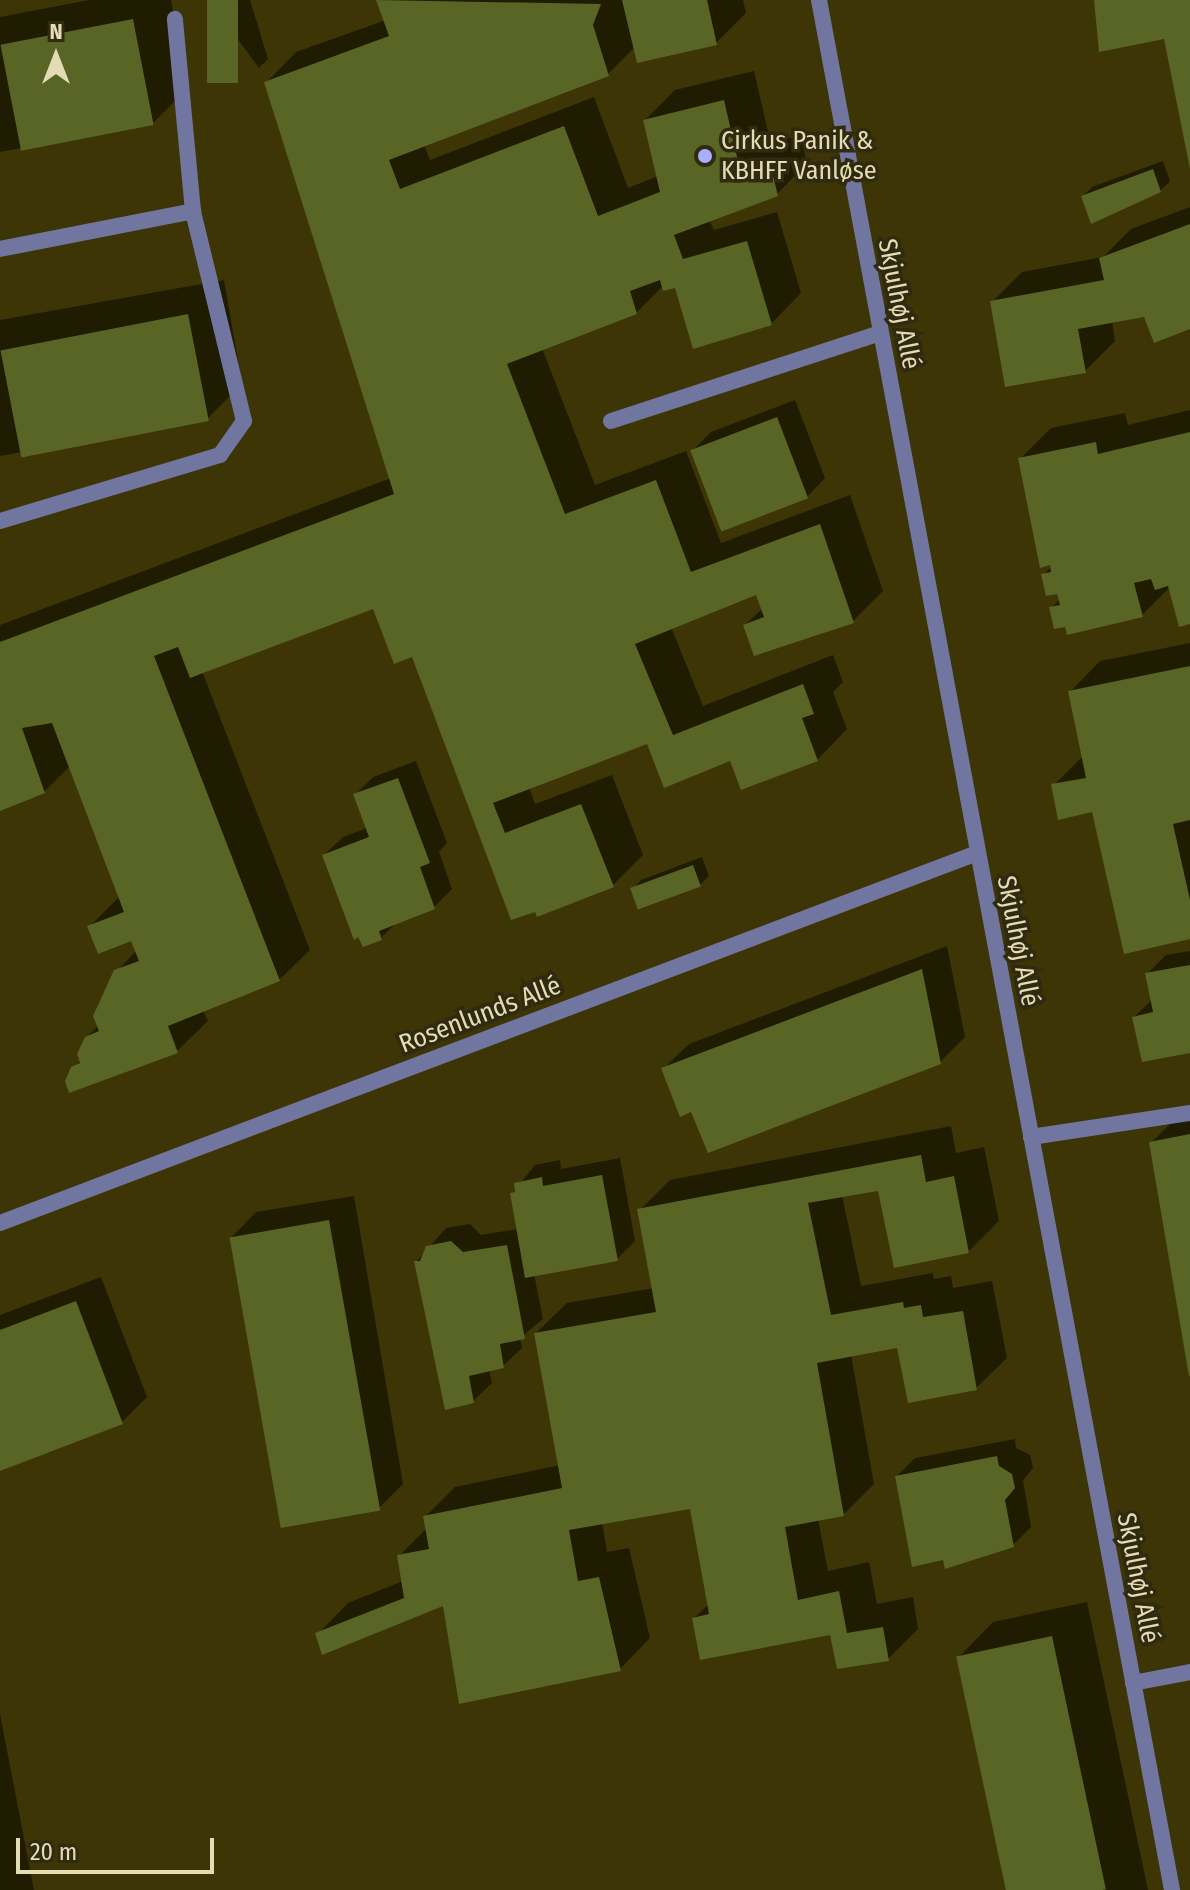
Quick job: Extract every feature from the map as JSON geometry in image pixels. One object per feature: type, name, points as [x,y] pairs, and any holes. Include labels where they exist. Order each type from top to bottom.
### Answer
[{"type":"street","name":"Skjulhøj Allé","points":[[819,0],[1172,1890]]},
{"type":"street","points":[[0,521],[220,455],[244,421],[193,211],[175,19]]},
{"type":"street","points":[[0,249],[193,211]]},
{"type":"street","points":[[611,421],[880,333]]},
{"type":"street","name":"Rosenlunds Allé","points":[[0,1223],[977,853]]},
{"type":"street","points":[[1031,1137],[1190,1113]]},
{"type":"street","points":[[1133,1683],[1190,1672]]},
{"type":"building","points":[[207,0],[238,0],[238,83],[207,83]]},
{"type":"building","points":[[376,0],[601,4],[593,25],[609,76],[389,160],[400,189],[564,126],[598,216],[660,192],[643,120],[724,100],[741,174],[770,163],[778,196],[674,235],[683,259],[747,241],[772,325],[693,349],[675,288],[663,291],[660,280],[630,291],[637,314],[507,364],[565,514],[656,480],[691,572],[820,524],[854,623],[754,656],[743,625],[764,617],[756,595],[635,644],[673,735],[803,684],[814,714],[802,718],[818,761],[741,790],[730,761],[664,788],[647,744],[493,803],[505,833],[581,804],[614,887],[537,917],[535,912],[511,920],[412,657],[394,664],[373,609],[190,678],[178,647],[154,656],[280,981],[168,1026],[178,1053],[69,1093],[65,1081],[71,1067],[80,1063],[77,1054],[85,1037],[99,1031],[93,1016],[114,970],[139,961],[131,941],[98,954],[87,926],[124,912],[52,723],[22,728],[45,793],[0,811],[0,642],[394,494],[264,82],[389,36]]},
{"type":"building","points":[[622,0],[707,0],[717,45],[637,63]]},
{"type":"building","points":[[1094,0],[1190,0],[1190,169],[1164,39],[1099,52]]},
{"type":"building","points":[[133,19],[154,125],[21,151],[0,45]]},
{"type":"building","points":[[1153,169],[1161,192],[1091,224],[1081,196]]},
{"type":"building","points":[[1190,224],[1190,329],[1154,343],[1144,317],[1078,329],[1086,373],[1005,387],[990,301],[1104,280],[1099,258]]},
{"type":"building","points":[[188,314],[209,421],[21,457],[1,350]]},
{"type":"building","points":[[777,417],[808,498],[721,532],[690,450]]},
{"type":"building","points":[[1190,432],[1190,624],[1179,627],[1168,586],[1155,590],[1151,579],[1134,583],[1143,617],[1067,635],[1065,627],[1054,629],[1049,607],[1060,605],[1057,594],[1046,596],[1041,574],[1051,572],[1050,565],[1040,568],[1018,458],[1096,442],[1098,454]]},
{"type":"building","points":[[1190,666],[1190,820],[1173,824],[1190,900],[1190,939],[1124,954],[1092,812],[1058,820],[1051,784],[1086,778],[1068,691]]},
{"type":"building","points":[[398,778],[430,863],[420,867],[435,909],[379,931],[382,940],[363,947],[358,937],[354,940],[322,855],[369,837],[353,794]]},
{"type":"building","points":[[693,865],[701,887],[638,910],[630,888]]},
{"type":"building","points":[[1190,965],[1190,1053],[1142,1062],[1132,1017],[1153,1012],[1145,973]]},
{"type":"building","points":[[922,969],[941,1064],[708,1153],[691,1112],[680,1117],[661,1068]]},
{"type":"building","points":[[1190,1134],[1190,1376],[1189,1376],[1149,1142]]},
{"type":"building","points":[[921,1155],[926,1182],[954,1176],[969,1253],[894,1268],[878,1191],[808,1203],[831,1315],[903,1302],[904,1308],[921,1305],[923,1317],[963,1311],[977,1390],[908,1403],[897,1348],[817,1363],[844,1516],[785,1527],[798,1600],[839,1591],[847,1633],[883,1627],[889,1661],[837,1669],[830,1635],[700,1660],[692,1618],[709,1614],[690,1509],[569,1530],[578,1581],[599,1577],[621,1671],[459,1704],[443,1606],[322,1655],[315,1633],[404,1598],[397,1555],[429,1549],[423,1516],[562,1488],[534,1333],[656,1312],[637,1209]]},
{"type":"building","points":[[602,1175],[618,1261],[525,1278],[510,1193],[515,1192],[514,1183],[542,1177],[543,1186]]},
{"type":"building","points":[[329,1220],[380,1511],[281,1528],[230,1238]]},
{"type":"building","points":[[451,1241],[463,1252],[507,1245],[525,1339],[500,1344],[504,1368],[469,1376],[474,1403],[445,1410],[414,1261],[420,1261],[426,1246]]},
{"type":"building","points":[[76,1301],[123,1424],[0,1471],[0,1330]]},
{"type":"building","points":[[997,1456],[999,1466],[1012,1474],[1015,1488],[1005,1500],[1014,1547],[945,1569],[943,1560],[912,1567],[895,1476]]},
{"type":"building","points":[[1052,1636],[1106,1889],[1006,1890],[956,1656]]},
{"type":"place","name":"Cirkus Panik & KBHFF Vanløse","points":[[705,156]]}]
